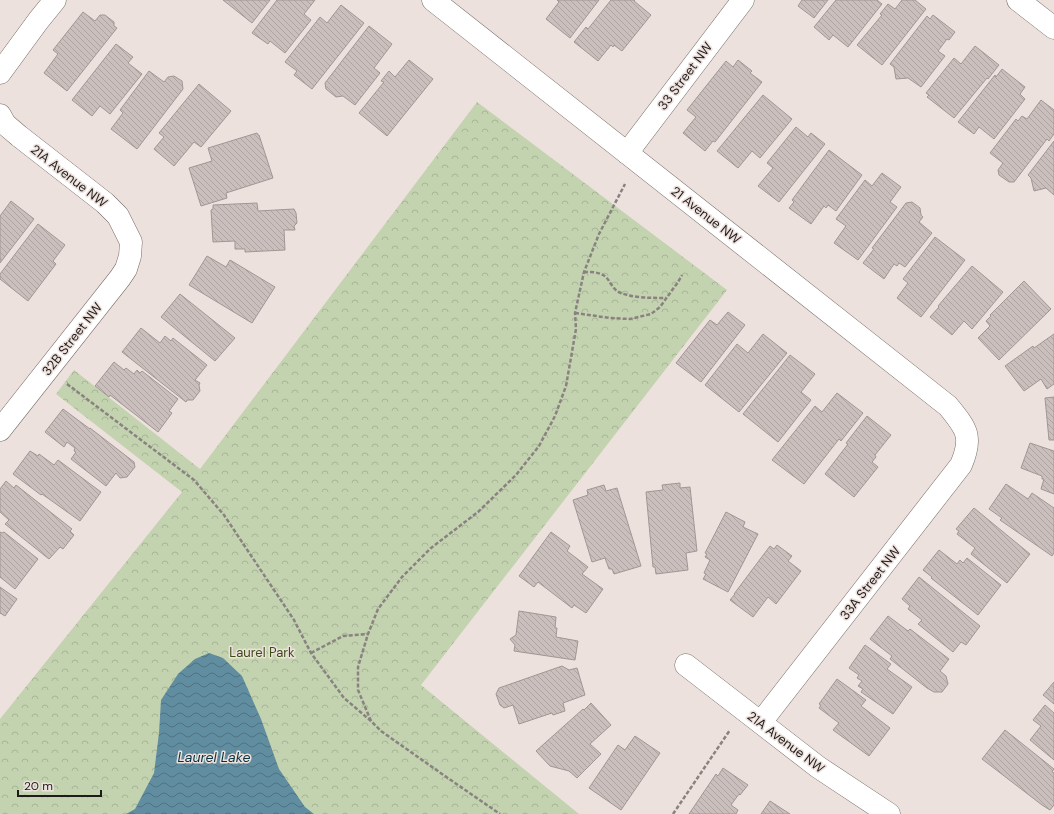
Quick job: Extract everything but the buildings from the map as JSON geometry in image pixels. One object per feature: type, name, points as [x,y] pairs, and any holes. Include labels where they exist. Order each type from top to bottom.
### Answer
[{"type":"street","points":[[0,73],[55,0]]},
{"type":"street","name":"21 Avenue NW","points":[[433,0],[948,406],[964,427],[967,438]]},
{"type":"street","name":"33 Street NW","points":[[633,158],[742,0]]},
{"type":"street","points":[[1018,0],[1054,28]]},
{"type":"street","name":"21A Avenue NW","points":[[0,114],[5,124],[19,136],[105,203],[118,216],[131,242]]},
{"type":"street","name":"32B Street NW","points":[[0,430],[120,278],[126,269],[130,256],[131,242]]},
{"type":"street","name":"33A Street NW","points":[[752,716],[961,466],[966,453],[967,438]]},
{"type":"street","name":"21A Avenue NW","points":[[686,665],[818,767],[889,814]]},
{"type":"path","points":[[371,721],[358,690],[358,667],[368,634],[378,609],[402,577],[431,548],[478,512],[516,476],[539,446],[555,416],[566,386],[576,329],[575,313],[584,272],[599,234],[626,184],[633,158]]},
{"type":"path","points":[[584,272],[597,272],[606,276],[616,290],[624,294],[643,298],[666,298]]},
{"type":"path","points":[[575,313],[630,319],[651,314],[660,307],[682,274]]},
{"type":"path","points":[[48,369],[194,480],[224,515],[294,620],[311,653],[344,698],[381,731],[500,814]]},
{"type":"path","points":[[311,653],[344,636],[368,634]]},
{"type":"path","points":[[673,814],[752,716]]},
{"type":"green space","name":"Laurel Park","points":[[477,102],[727,290],[421,685],[579,814],[0,814],[0,719],[182,492],[56,394],[74,370],[200,469]]},
{"type":"water","name":"Laurel Lake","points":[[209,653],[223,658],[242,676],[261,719],[279,769],[305,807],[314,814],[126,814],[135,809],[154,773],[161,700],[178,674],[195,659]]}]
